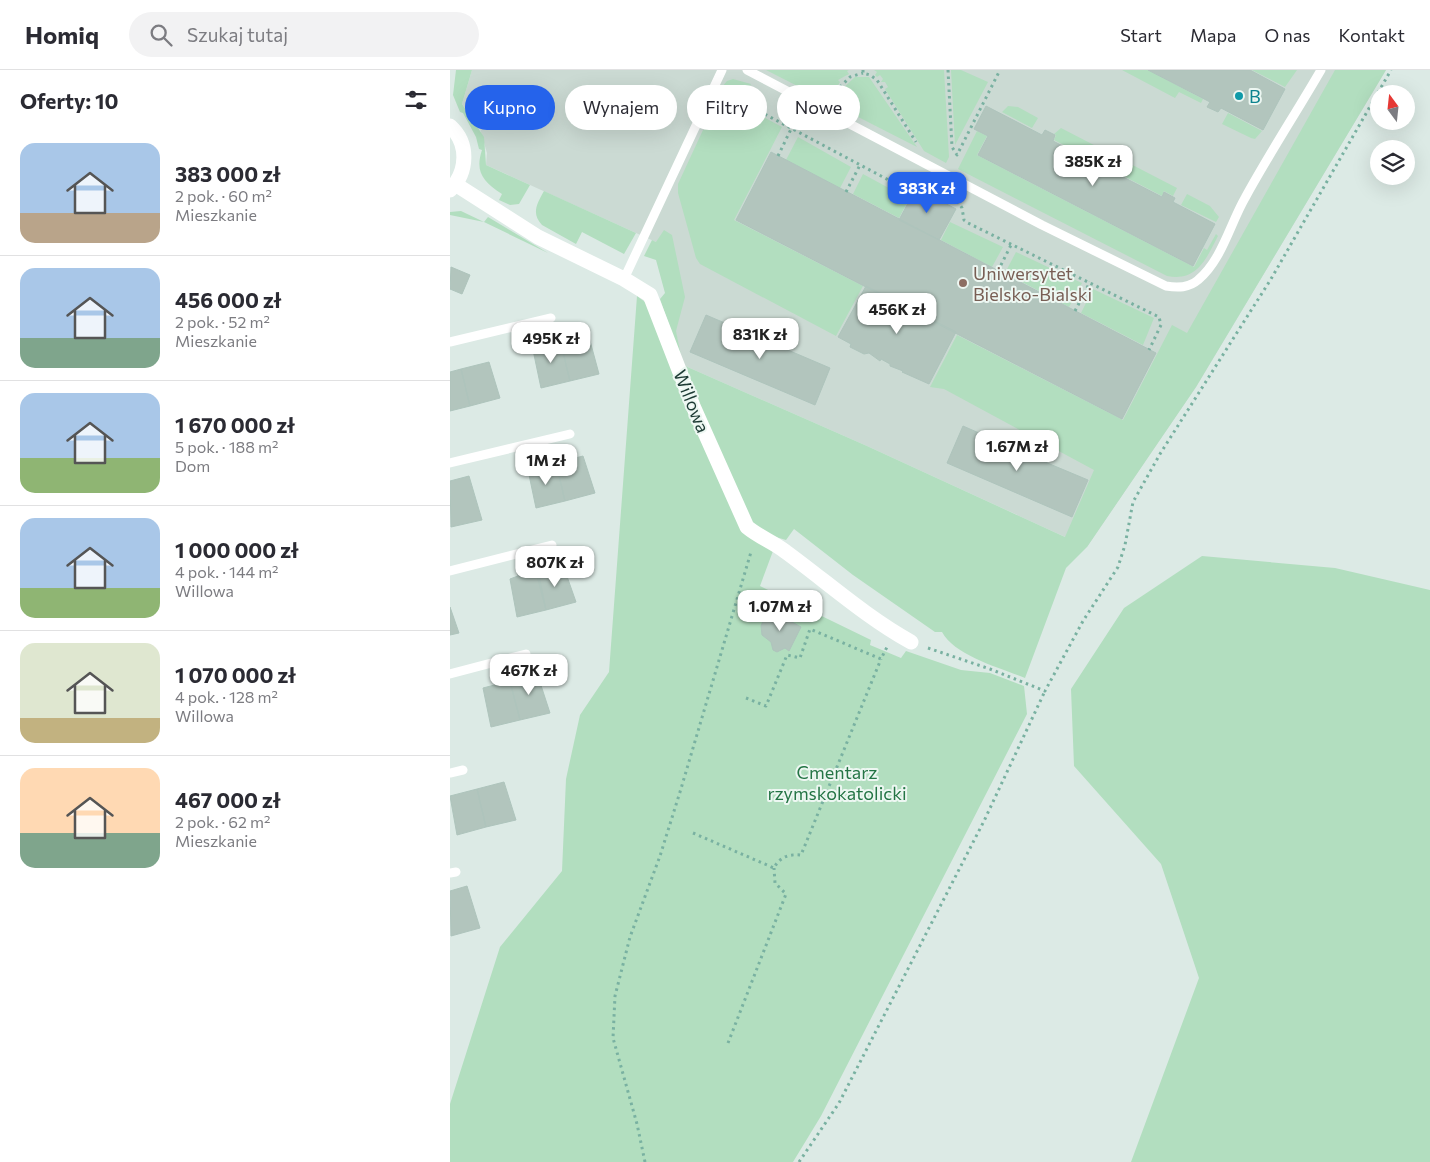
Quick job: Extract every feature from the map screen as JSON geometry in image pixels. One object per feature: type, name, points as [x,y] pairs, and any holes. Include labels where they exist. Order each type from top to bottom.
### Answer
[{"type":"street","points":[[450,126],[460,139],[464,151],[461,173],[453,187]]},
{"type":"street","name":"Willowa","points":[[453,187],[538,237],[643,289],[654,302],[693,406],[743,520],[755,534],[784,551],[894,633],[911,642]]},
{"type":"lane","points":[[715,85],[722,70]]},
{"type":"lane","points":[[747,70],[1142,275],[1166,286],[1186,287],[1197,281],[1211,267],[1244,199],[1321,70]]},
{"type":"lane","points":[[624,278],[694,130]]},
{"type":"lane","points":[[450,342],[551,318]]},
{"type":"lane","points":[[450,463],[570,434]]},
{"type":"lane","points":[[450,571],[552,545]]},
{"type":"lane","points":[[450,674],[526,654]]},
{"type":"lane","points":[[450,773],[463,770]]},
{"type":"path","points":[[948,70],[952,147],[958,155],[1000,70]]},
{"type":"path","points":[[800,1162],[839,1103],[984,821],[1045,691],[1084,621],[1118,567],[1125,545],[1133,502],[1165,446],[1271,279],[1391,70]]},
{"type":"path","points":[[842,85],[850,77],[863,71],[877,80],[920,148],[917,159]]},
{"type":"path","points":[[751,85],[756,74]]},
{"type":"path","points":[[778,156],[791,130]]},
{"type":"path","points":[[797,130],[898,185],[915,181],[939,192],[959,203],[964,220],[968,224],[1159,316],[1161,325],[1149,350]]},
{"type":"path","points":[[846,192],[860,165]]},
{"type":"path","points":[[936,198],[939,192]]},
{"type":"path","points":[[998,271],[1011,245]]},
{"type":"path","points":[[1074,311],[1090,282]]},
{"type":"path","points":[[645,1162],[637,1124],[613,1038],[615,996],[630,938],[677,802],[745,576],[755,534]]},
{"type":"path","points":[[746,698],[766,706],[787,655],[800,658],[810,628],[881,659]]},
{"type":"path","points":[[728,1043],[786,894],[775,883],[774,868],[782,858],[793,855],[801,856],[881,659],[894,633]]},
{"type":"path","points":[[911,642],[990,669],[1045,691]]},
{"type":"path","points":[[692,833],[774,868]]},
{"type":"shaded area","name":"Uniwersytet Bielsko-Bialski","points":[[472,70],[1386,70],[1377,85],[1370,85],[1370,97],[1196,387],[1087,547],[867,446],[683,365],[656,242],[486,165],[487,153],[480,130],[555,130],[555,85],[468,85]]},
{"type":"shaded area","name":"Uniwersytet Bielsko-Bialski","points":[[465,94],[465,108],[462,104]]},
{"type":"green space","points":[[456,70],[472,70],[468,85],[465,85],[462,104],[465,108],[465,117],[460,112],[453,95]]},
{"type":"green space","points":[[766,70],[849,70],[847,71],[849,74],[838,80],[840,82],[838,85],[795,85]]},
{"type":"green space","points":[[874,70],[944,70],[949,157],[946,163],[924,151],[885,89],[888,87],[885,82],[881,82],[883,79],[880,75],[877,77],[875,75],[877,72]]},
{"type":"green space","points":[[951,70],[961,70],[988,82],[955,145]]},
{"type":"green space","points":[[1122,70],[1148,70],[1203,99],[1201,103],[1179,92],[1175,98]]},
{"type":"green space","points":[[1252,70],[1297,70],[1285,87]]},
{"type":"green space","points":[[1335,70],[1386,70],[1377,85],[1370,85],[1370,97],[1196,387],[1087,547],[1066,568],[1025,678],[979,660],[957,648],[942,632],[935,632],[853,575],[794,529],[786,540],[762,533],[753,526],[697,405],[683,365],[867,446],[1065,537],[1094,470],[944,389],[930,387],[957,335],[1123,420],[1172,325],[1187,333]]},
{"type":"green space","points":[[855,77],[869,77],[917,147],[860,118],[860,85],[846,85]]},
{"type":"green space","points":[[733,79],[751,84],[724,85],[727,81]]},
{"type":"green space","points":[[1008,106],[1018,107],[1038,118],[1032,128],[1002,112]]},
{"type":"green space","points":[[1228,113],[1262,131],[1255,139],[1222,124]]},
{"type":"green space","points":[[767,119],[777,124],[777,130],[780,130],[734,220],[863,286],[836,336],[700,264],[696,258],[678,193],[678,184],[703,130],[767,130]]},
{"type":"green space","points":[[1061,128],[1177,188],[1173,196],[1164,191],[1162,196],[1054,140],[1056,135],[1054,134]]},
{"type":"green space","points":[[472,130],[479,130],[484,137],[486,165],[530,185],[519,204],[510,205],[499,200],[502,194],[485,180],[479,164],[482,150],[479,149]]},
{"type":"green space","points":[[977,131],[987,136],[977,155],[1194,267],[1204,248],[1207,250],[1216,234],[1218,236],[1209,253],[1193,272],[1186,276],[1167,276],[958,169]]},
{"type":"green space","points":[[798,137],[851,167],[840,188],[786,160]]},
{"type":"green space","points":[[863,174],[909,199],[899,218],[853,194]]},
{"type":"green space","points":[[544,191],[636,233],[624,254],[582,232],[576,244],[542,225],[537,216],[536,208]]},
{"type":"green space","points":[[1187,194],[1210,206],[1219,217],[1216,222],[1181,205]]},
{"type":"green space","points":[[461,211],[484,222],[450,215],[450,212]]},
{"type":"green space","points":[[488,217],[548,253],[484,222]]},
{"type":"green space","points":[[950,222],[1003,247],[992,267],[941,240]]},
{"type":"green space","points":[[664,230],[672,235],[685,297],[676,331],[683,365],[660,299],[665,293],[656,260],[644,256],[652,240],[656,242]]},
{"type":"green space","points":[[1016,252],[1082,283],[1069,307],[1005,273]]},
{"type":"green space","points":[[1093,289],[1154,318],[1143,345],[1081,313]]},
{"type":"green space","name":"Cmentarz rzymskokatolicki","points":[[637,296],[649,305],[723,480],[773,551],[760,586],[871,640],[870,645],[901,658],[906,651],[961,670],[990,673],[1024,686],[1027,714],[821,1116],[793,1162],[450,1162],[450,1104],[500,947],[562,871],[566,779],[580,715],[609,672]]},
{"type":"green space","points":[[1202,556],[1335,568],[1430,590],[1430,1162],[1131,1162],[1199,978],[1161,864],[1074,766],[1071,689],[1124,608]]},
{"type":"building","name":"B","points":[[1148,70],[1250,70],[1285,89],[1263,130],[1221,108],[1218,112],[1207,107],[1210,102]]},
{"type":"building","points":[[986,106],[1042,135],[1045,130],[1055,135],[1053,141],[1162,197],[1164,192],[1175,198],[1173,202],[1215,224],[1193,266],[978,155],[988,136],[974,129]]},
{"type":"building","points":[[771,152],[1156,353],[1122,419],[736,220]]},
{"type":"building","points":[[916,188],[956,209],[939,240],[899,220]]},
{"type":"building","points":[[451,267],[470,275],[462,294],[450,289]]},
{"type":"building","points":[[866,286],[956,332],[929,384],[890,366],[890,364],[881,359],[880,361],[869,353],[864,354],[850,347],[851,344],[838,337]]},
{"type":"building","points":[[706,315],[760,338],[758,343],[774,349],[776,345],[830,368],[815,405],[690,352]]},
{"type":"building","points":[[579,331],[581,339],[589,337],[599,374],[570,381],[561,344],[570,341],[569,336]]},
{"type":"building","points":[[549,338],[551,346],[561,344],[570,381],[541,388],[533,350],[541,348],[541,340]]},
{"type":"building","points":[[489,362],[500,398],[470,406],[461,369]]},
{"type":"building","points":[[461,369],[470,406],[450,411],[450,372]]},
{"type":"building","points":[[963,426],[1018,450],[1016,454],[1032,461],[1033,457],[1088,480],[1072,517],[947,463]]},
{"type":"building","points":[[583,456],[595,493],[565,501],[556,463]]},
{"type":"building","points":[[556,463],[565,501],[536,508],[528,470]]},
{"type":"building","points":[[469,476],[482,520],[451,527],[450,481]]},
{"type":"building","points":[[563,565],[576,602],[546,610],[536,572]]},
{"type":"building","points":[[537,566],[546,610],[517,617],[510,579],[518,576],[518,571]]},
{"type":"building","points":[[450,607],[459,633],[450,635]]},
{"type":"building","points":[[772,615],[778,618],[779,615],[801,627],[789,651],[785,648],[777,652],[773,650],[771,642],[762,635],[761,626],[763,621]]},
{"type":"building","points":[[536,670],[550,713],[520,720],[509,678]]},
{"type":"building","points":[[510,681],[520,720],[491,727],[483,688]]},
{"type":"building","points":[[504,782],[516,820],[486,827],[477,789]]},
{"type":"building","points":[[477,789],[486,827],[457,835],[450,796]]},
{"type":"building","points":[[467,886],[480,928],[451,936],[450,891]]},
{"type":"place","name":"B","points":[[1239,96]]},
{"type":"place","name":"Uniwersytet Bielsko-Bialski","points":[[963,283]]}]
